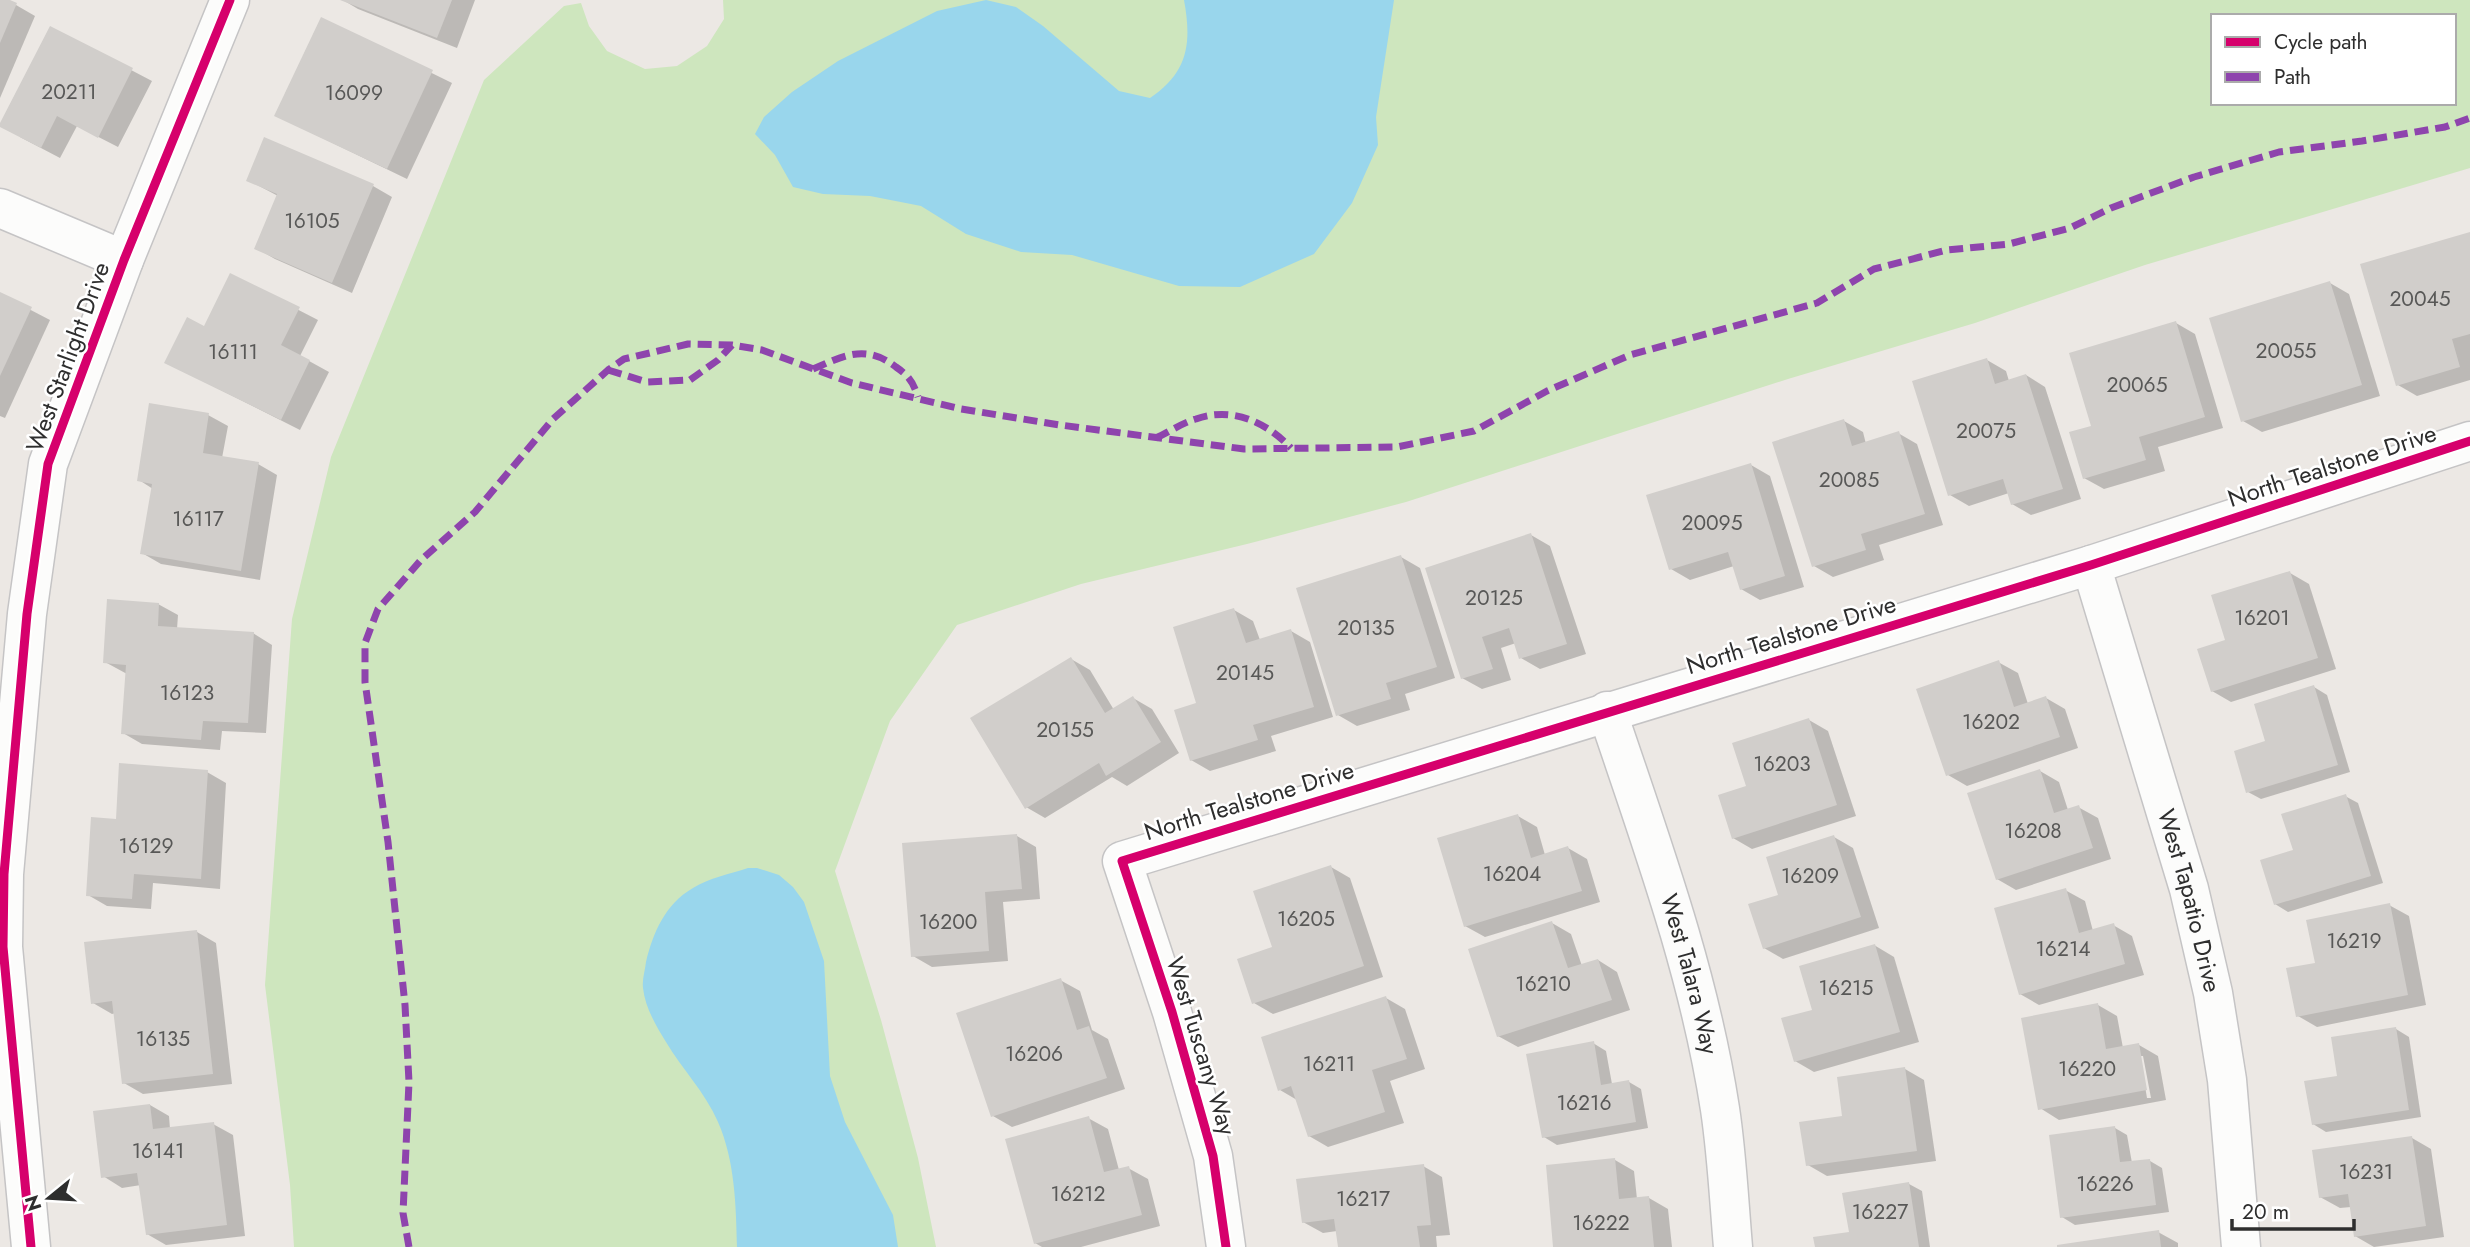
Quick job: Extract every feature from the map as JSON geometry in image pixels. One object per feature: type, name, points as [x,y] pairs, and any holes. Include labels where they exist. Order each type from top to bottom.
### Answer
[{"type":"street","name":"West Starlight Drive","points":[[31,1247],[3,947],[4,874],[27,614],[48,464],[124,260],[230,0]]},
{"type":"street","points":[[0,208],[124,260]]},
{"type":"street","name":"North Tealstone Drive","points":[[1122,861],[2091,565],[2470,441]]},
{"type":"street","name":"West Tapatio Drive","points":[[2091,565],[2189,889],[2213,993],[2227,1080],[2241,1247]]},
{"type":"street","name":"West Talara Way","points":[[1607,711],[1681,935],[1699,1010],[1720,1110],[1733,1247]]},
{"type":"street","name":"West Tuscany Way","points":[[1122,861],[1172,1012],[1213,1156],[1226,1247]]},
{"type":"green space","points":[[723,0],[2470,0],[2470,168],[2145,265],[1975,323],[1788,379],[1406,502],[1081,584],[957,625],[890,721],[835,871],[881,1020],[918,1158],[936,1247],[294,1247],[290,1185],[265,985],[292,619],[331,457],[484,80],[564,6],[581,3],[589,26],[607,51],[645,69],[677,66],[707,46],[724,19]]},
{"type":"water","points":[[986,0],[1016,7],[1043,26],[1119,91],[1150,98],[1172,78],[1184,56],[1187,30],[1184,0],[1394,0],[1376,117],[1378,145],[1352,203],[1314,254],[1240,287],[1179,286],[1072,255],[1021,252],[966,234],[921,206],[870,196],[823,194],[793,187],[775,155],[755,134],[764,117],[792,92],[838,61],[937,11]]},
{"type":"water","points":[[748,868],[779,875],[793,887],[804,902],[824,961],[830,1076],[845,1122],[893,1215],[898,1247],[737,1247],[734,1183],[724,1137],[707,1101],[655,1023],[646,1002],[643,985],[652,940],[675,902],[699,885]]},
{"type":"building","points":[[0,0],[17,3],[0,43]]},
{"type":"building","points":[[340,0],[452,0],[437,38]]},
{"type":"building","points":[[321,17],[433,70],[387,169],[274,116]]},
{"type":"building","points":[[50,26],[133,68],[98,138],[57,116],[41,148],[0,127],[0,123]]},
{"type":"building","points":[[264,137],[374,184],[332,283],[254,249],[277,194],[246,181]]},
{"type":"building","points":[[2470,232],[2470,334],[2452,339],[2460,367],[2396,386],[2360,264]]},
{"type":"building","points":[[230,273],[300,307],[281,345],[310,360],[281,420],[164,363],[187,317],[204,326]]},
{"type":"building","points":[[2330,281],[2362,385],[2241,422],[2209,318]]},
{"type":"building","points":[[0,292],[32,307],[0,376]]},
{"type":"building","points":[[2176,321],[2205,417],[2139,437],[2146,460],[2083,479],[2069,432],[2091,426],[2069,353]]},
{"type":"building","points":[[1987,358],[1995,384],[2026,374],[2063,489],[2011,505],[2003,479],[1948,496],[1912,381]]},
{"type":"building","points":[[149,403],[209,413],[203,453],[259,462],[241,571],[140,554],[152,484],[137,481]]},
{"type":"building","points":[[1844,419],[1852,446],[1899,431],[1925,514],[1861,534],[1866,550],[1812,567],[1772,442]]},
{"type":"building","points":[[1751,463],[1785,576],[1740,590],[1728,552],[1669,570],[1646,495]]},
{"type":"building","points":[[1531,533],[1567,644],[1519,659],[1509,628],[1482,637],[1493,669],[1461,679],[1425,568]]},
{"type":"building","points":[[1401,555],[1437,667],[1386,683],[1391,699],[1336,716],[1296,588]]},
{"type":"building","points":[[2290,571],[2318,658],[2211,692],[2197,649],[2225,640],[2211,595]]},
{"type":"building","points":[[107,599],[159,603],[158,626],[254,632],[248,723],[203,721],[201,740],[121,734],[126,665],[103,663]]},
{"type":"building","points":[[1234,608],[1246,643],[1291,629],[1314,707],[1253,725],[1258,740],[1190,761],[1174,710],[1196,703],[1173,627]]},
{"type":"building","points":[[1071,657],[1105,713],[1133,696],[1161,742],[1106,776],[1099,763],[1025,809],[970,718]]},
{"type":"building","points":[[1999,660],[2014,707],[2046,696],[2060,737],[1946,776],[1916,689]]},
{"type":"building","points":[[2314,685],[2338,765],[2246,793],[2234,751],[2265,741],[2254,704]]},
{"type":"building","points":[[1809,718],[1837,805],[1732,839],[1718,795],[1746,786],[1732,743]]},
{"type":"building","points":[[119,763],[208,770],[201,879],[134,874],[132,899],[86,896],[91,817],[116,819]]},
{"type":"building","points":[[2040,769],[2054,813],[2079,805],[2093,848],[1996,880],[1967,793]]},
{"type":"building","points":[[2346,794],[2371,876],[2274,905],[2260,860],[2293,850],[2281,814]]},
{"type":"building","points":[[1518,814],[1531,858],[1568,846],[1582,891],[1464,927],[1437,838]]},
{"type":"building","points":[[1017,834],[1022,889],[985,892],[989,951],[911,957],[902,843]]},
{"type":"building","points":[[1834,835],[1861,917],[1763,949],[1748,904],[1778,895],[1766,857]]},
{"type":"building","points":[[1331,865],[1364,966],[1252,1004],[1237,959],[1272,947],[1253,891]]},
{"type":"building","points":[[2066,888],[2079,933],[2114,923],[2125,964],[2019,995],[1994,908]]},
{"type":"building","points":[[2390,903],[2408,995],[2296,1017],[2286,968],[2315,963],[2306,920]]},
{"type":"building","points":[[1552,921],[1568,968],[1598,959],[1612,1000],[1497,1037],[1468,949]]},
{"type":"building","points":[[197,930],[213,1074],[122,1084],[112,1001],[91,1004],[84,942]]},
{"type":"building","points":[[1875,944],[1900,1032],[1794,1062],[1781,1018],[1812,1010],[1799,966]]},
{"type":"building","points":[[1061,978],[1077,1030],[1089,1026],[1107,1078],[991,1117],[956,1013]]},
{"type":"building","points":[[1386,996],[1407,1059],[1372,1070],[1385,1112],[1308,1137],[1291,1086],[1278,1091],[1261,1037]]},
{"type":"building","points":[[2098,1003],[2106,1049],[2139,1043],[2147,1090],[2038,1110],[2021,1018]]},
{"type":"building","points":[[2396,1027],[2409,1110],[2312,1125],[2304,1081],[2337,1076],[2331,1037]]},
{"type":"building","points":[[1594,1041],[1601,1085],[1629,1080],[1636,1122],[1542,1138],[1526,1054]]},
{"type":"building","points":[[1905,1067],[1917,1151],[1806,1166],[1799,1122],[1842,1116],[1837,1077]]},
{"type":"building","points":[[150,1104],[153,1129],[214,1122],[227,1225],[146,1235],[137,1173],[101,1178],[93,1111]]},
{"type":"building","points":[[1089,1116],[1104,1172],[1129,1166],[1142,1215],[1034,1244],[1005,1139]]},
{"type":"building","points":[[2115,1126],[2120,1162],[2150,1159],[2156,1205],[2060,1218],[2049,1135]]},
{"type":"building","points":[[2412,1136],[2426,1226],[2354,1237],[2348,1194],[2319,1198],[2312,1150]]},
{"type":"building","points":[[1615,1158],[1619,1199],[1649,1196],[1654,1247],[1553,1247],[1546,1165]]},
{"type":"building","points":[[1424,1164],[1431,1225],[1417,1226],[1420,1247],[1338,1247],[1334,1219],[1302,1223],[1296,1179]]},
{"type":"building","points":[[1909,1182],[1919,1247],[1815,1247],[1813,1237],[1849,1232],[1842,1193]]},
{"type":"building","points":[[2159,1230],[2161,1247],[2057,1247],[2057,1245]]},
{"type":"marked path","points":[[409,1247],[403,1213],[409,1082],[405,1005],[388,842],[365,682],[365,643],[378,609],[421,560],[475,512],[553,419],[624,359],[688,344],[732,345],[762,350],[852,383],[961,409],[1060,425],[1244,449],[1397,447],[1474,431],[1547,391],[1630,355],[1817,303],[1874,269],[1947,250],[2009,244],[2070,228],[2111,208],[2194,177],[2279,152],[2445,127],[2470,118]]},
{"type":"marked path","points":[[608,370],[647,382],[690,380],[718,360],[732,345]]},
{"type":"marked path","points":[[813,369],[845,356],[875,356],[904,373],[918,397]]},
{"type":"marked path","points":[[1156,438],[1191,421],[1223,414],[1259,424],[1291,448]]},
{"type":"cycle path","points":[[31,1247],[3,947],[4,874],[27,614],[48,464],[124,260],[230,0]]},
{"type":"cycle path","points":[[1226,1247],[1213,1156],[1172,1012],[1122,861],[2091,565],[2470,441]]}]
